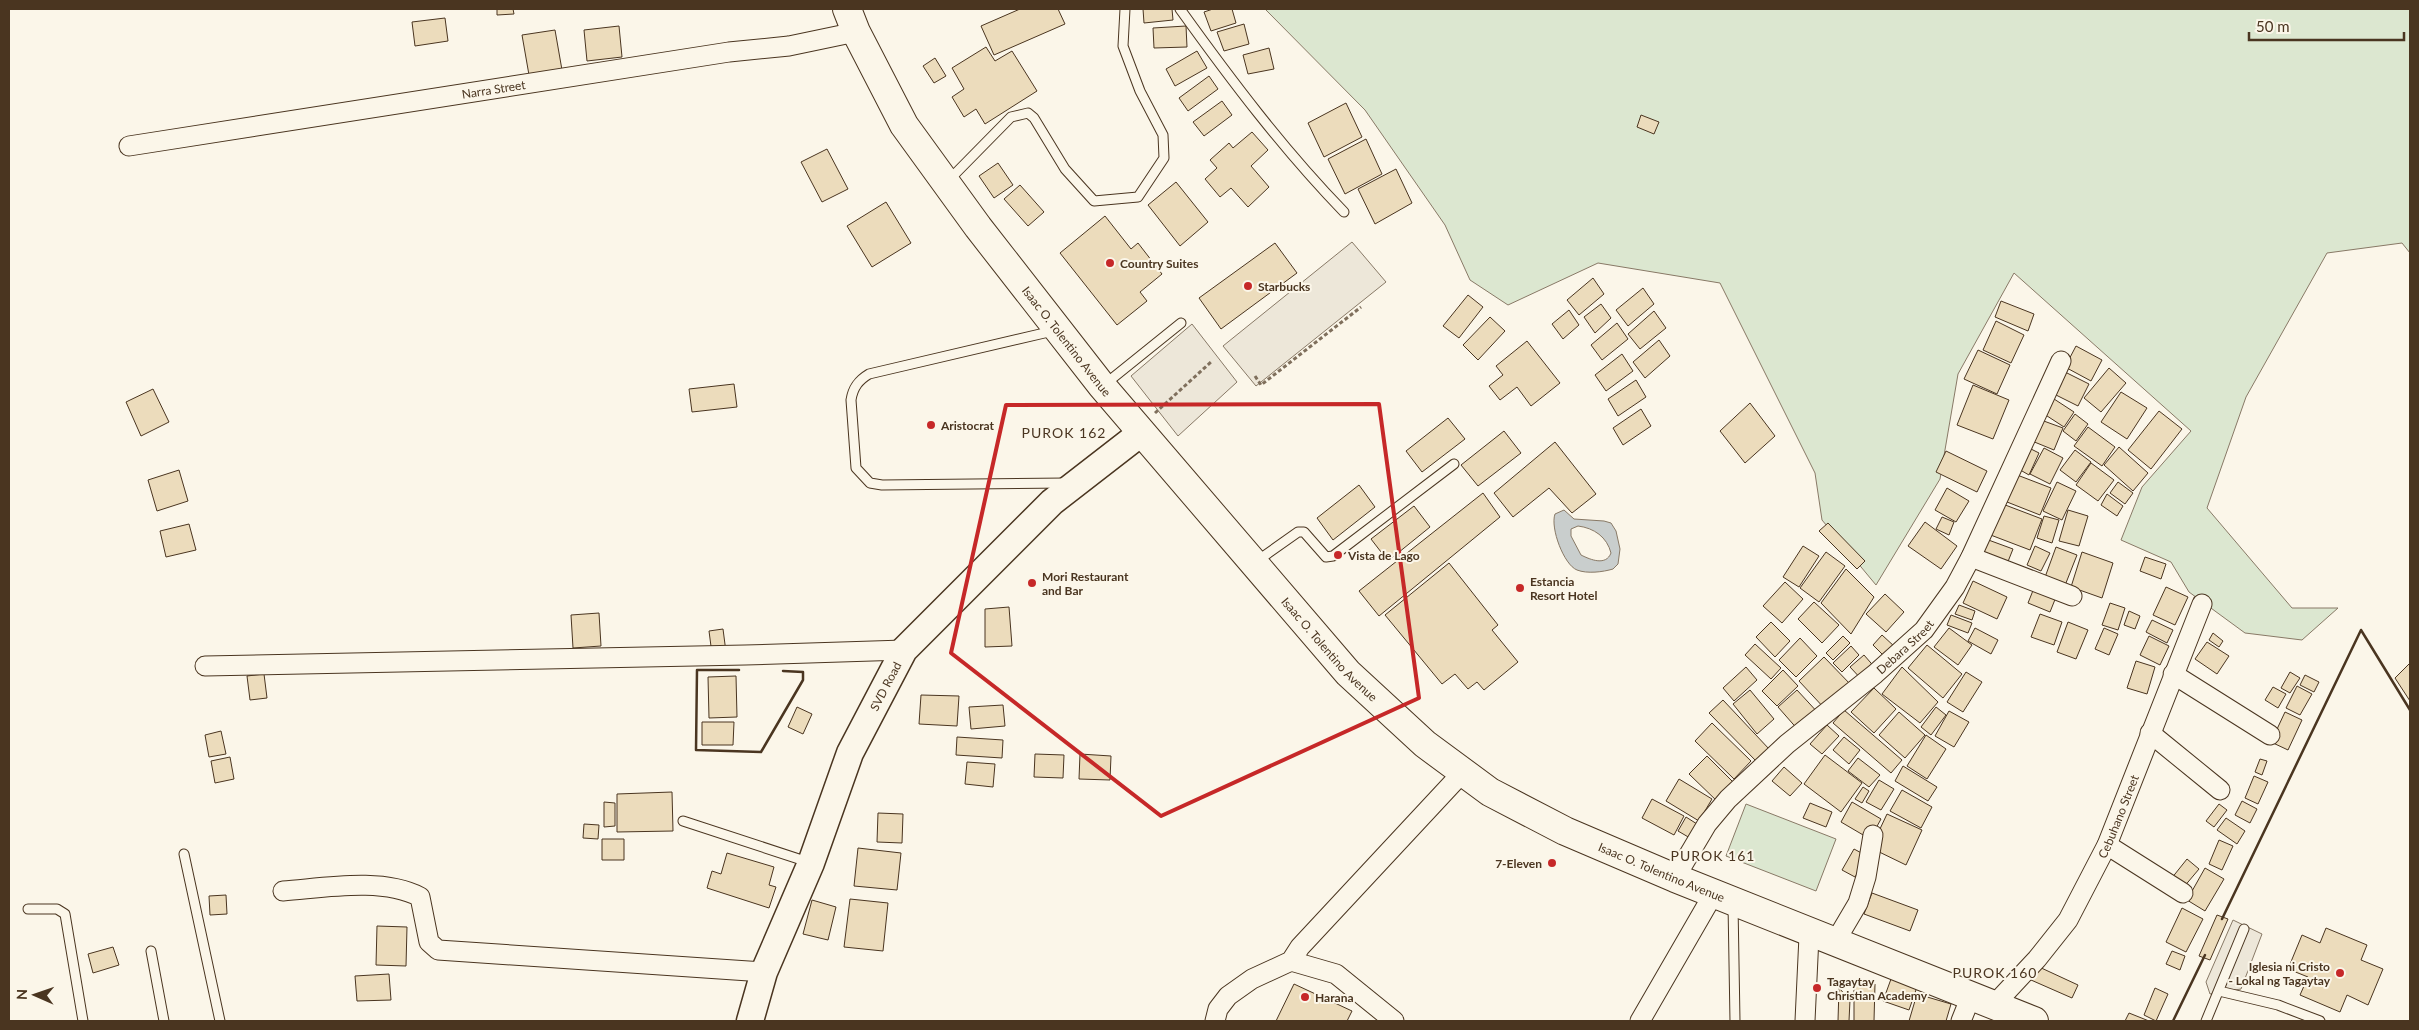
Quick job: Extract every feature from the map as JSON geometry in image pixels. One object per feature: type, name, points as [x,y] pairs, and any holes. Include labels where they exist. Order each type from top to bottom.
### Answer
[{"type":"main road","name":"Isaac O. Tolentino Avenue","points":[[852,21],[904,125],[946,183],[1102,386],[1252,564],[1348,673],[1425,744],[1490,792],[1565,831],[1675,878],[2034,1021]]},
{"type":"main road","name":"SVD Road","points":[[750,1021],[764,972],[811,863],[850,753],[904,650],[1052,502],[1140,431]]},
{"type":"street","name":"Narra Street","points":[[129,146],[729,52],[789,46],[852,21]]},
{"type":"street","name":"Debara Street","points":[[1675,878],[1706,824],[1728,799],[1787,744],[1868,680],[1924,630],[1956,587],[2061,361]]},
{"type":"street","points":[[1971,557],[2072,596]]},
{"type":"street","name":"Cebuhano Street","points":[[1994,1005],[2037,959],[2068,920],[2107,845],[2202,604]]},
{"type":"street","points":[[205,666],[904,650]]},
{"type":"street","points":[[2173,674],[2270,735]]},
{"type":"street","points":[[2150,733],[2220,790]]},
{"type":"street","points":[[1214,1021],[1218,1009],[1228,996],[1252,979],[1291,961],[1300,947],[1463,772]]},
{"type":"street","points":[[1835,942],[1858,903],[1866,877],[1873,835]]},
{"type":"street","points":[[2107,845],[2183,893]]},
{"type":"street","points":[[283,891],[362,886],[409,891],[420,898],[430,942],[438,950],[764,972]]},
{"type":"street","points":[[1640,1021],[1723,897]]},
{"type":"street","points":[[1803,929],[1809,936],[1805,1021]]},
{"type":"street","points":[[1291,961],[1336,974],[1394,1021]]},
{"type":"street","points":[[1961,1021],[1969,1001],[1969,996]]},
{"type":"lane","points":[[946,183],[1011,117],[1028,113],[1034,118],[1065,169],[1094,201],[1138,197],[1164,158],[1163,135],[1140,91],[1123,46],[1125,9]]},
{"type":"lane","points":[[1180,9],[1243,95],[1306,172],[1344,212]]},
{"type":"lane","points":[[1102,386],[1180,323]]},
{"type":"lane","points":[[1058,330],[869,374],[861,379],[853,390],[851,400],[856,468],[870,483],[882,485],[1076,483]]},
{"type":"lane","points":[[1252,564],[1298,532],[1304,532],[1326,556],[1333,556],[1454,464]]},
{"type":"lane","points":[[682,821],[811,863]]},
{"type":"lane","points":[[184,854],[220,1021]]},
{"type":"lane","points":[[1723,897],[1735,1021]]},
{"type":"lane","points":[[28,909],[57,910],[65,914],[83,1021]]},
{"type":"lane","points":[[2210,1020],[2219,991],[2244,930]]},
{"type":"lane","points":[[151,951],[164,1021]]},
{"type":"lane","points":[[2219,991],[2278,1005],[2320,1021]]},
{"type":"path","points":[[1255,376],[1262,385],[1361,306]]},
{"type":"path","points":[[1140,431],[1211,362]]},
{"type":"highlighted area","points":[[1379,404],[1419,698],[1161,816],[951,653],[1006,405]]},
{"type":"green space","points":[[1265,9],[2410,9],[2410,253],[2402,243],[2327,253],[2246,397],[2207,508],[2292,608],[2338,608],[2302,640],[2245,633],[2189,592],[2171,562],[2121,540],[2142,487],[2191,431],[2014,273],[1958,374],[1940,479],[1876,585],[1822,520],[1815,473],[1720,283],[1598,263],[1508,305],[1470,280],[1445,225],[1365,110]]},
{"type":"green space","points":[[1746,804],[1836,839],[1816,891],[1726,856]]},
{"type":"shaded area","name":"Starbucks","points":[[1352,242],[1386,282],[1256,386],[1223,346]]},
{"type":"shaded area","points":[[1192,324],[1237,382],[1178,436],[1131,376]]},
{"type":"shaded area","points":[[1564,510],[1574,519],[1611,523],[1616,531],[1620,549],[1618,564],[1613,569],[1595,572],[1585,572],[1572,567],[1563,554],[1556,537],[1554,528],[1555,514]],"holes":[[[1578,526],[1594,531],[1603,538],[1611,553],[1606,560],[1598,561],[1581,555],[1571,536],[1571,529]]]},
{"type":"shaded area","points":[[2233,920],[2262,934],[2241,989],[2210,994],[2206,982]]},
{"type":"building","points":[[497,9],[513,9],[514,14],[497,15]]},
{"type":"building","points":[[1020,9],[1058,9],[1065,24],[994,55],[981,26]]},
{"type":"building","points":[[1143,9],[1172,9],[1173,20],[1144,23]]},
{"type":"building","points":[[1213,9],[1232,9],[1236,23],[1211,31],[1204,12]]},
{"type":"building","points":[[445,18],[448,41],[415,46],[412,22]]},
{"type":"building","points":[[1244,24],[1249,44],[1224,51],[1217,32]]},
{"type":"building","points":[[619,26],[622,57],[587,61],[584,30]]},
{"type":"building","points":[[1186,26],[1187,47],[1154,48],[1153,28]]},
{"type":"building","points":[[555,30],[562,70],[529,75],[522,35]]},
{"type":"building","points":[[986,47],[995,61],[1012,51],[1037,91],[985,124],[976,109],[964,117],[952,97],[964,89],[952,68]]},
{"type":"building","points":[[1269,48],[1274,69],[1248,74],[1243,55]]},
{"type":"building","points":[[1197,51],[1207,68],[1175,86],[1166,69]]},
{"type":"building","points":[[935,58],[946,76],[934,83],[923,66]]},
{"type":"building","points":[[1209,76],[1218,89],[1188,111],[1179,98]]},
{"type":"building","points":[[1222,101],[1232,115],[1204,136],[1193,122]]},
{"type":"building","points":[[1346,103],[1362,137],[1324,157],[1308,123]]},
{"type":"building","points":[[1641,115],[1659,122],[1654,134],[1637,127]]},
{"type":"building","points":[[1252,132],[1268,150],[1251,166],[1269,187],[1248,207],[1231,188],[1220,197],[1205,179],[1217,168],[1210,160],[1229,143],[1233,148]]},
{"type":"building","points":[[1366,139],[1382,174],[1345,194],[1328,159]]},
{"type":"building","points":[[827,149],[848,189],[822,202],[801,162]]},
{"type":"building","points":[[998,163],[1013,185],[994,198],[979,176]]},
{"type":"building","points":[[1396,169],[1412,203],[1375,224],[1358,189]]},
{"type":"building","points":[[1176,182],[1208,222],[1180,246],[1148,205]]},
{"type":"building","points":[[1020,185],[1044,212],[1028,226],[1004,199]]},
{"type":"building","points":[[886,202],[911,243],[872,267],[847,226]]},
{"type":"building","points":[[1105,216],[1131,249],[1138,243],[1162,274],[1140,292],[1147,301],[1117,325],[1060,253]]},
{"type":"building","name":"Starbucks","points":[[1275,243],[1297,273],[1221,329],[1199,298]]},
{"type":"building","points":[[1593,278],[1604,294],[1579,315],[1567,300]]},
{"type":"building","points":[[1643,288],[1654,304],[1628,326],[1616,310]]},
{"type":"building","points":[[1468,295],[1483,307],[1459,338],[1443,326]]},
{"type":"building","points":[[2001,301],[2034,314],[2028,331],[1995,317]]},
{"type":"building","points":[[1601,304],[1611,318],[1595,333],[1584,317]]},
{"type":"building","points":[[1569,310],[1579,325],[1563,339],[1552,324]]},
{"type":"building","points":[[1654,311],[1666,328],[1640,349],[1628,334]]},
{"type":"building","points":[[1490,317],[1505,331],[1478,360],[1463,345]]},
{"type":"building","points":[[1996,321],[2024,335],[2011,363],[1983,350]]},
{"type":"building","points":[[1617,323],[1628,339],[1602,360],[1591,345]]},
{"type":"building","points":[[1659,340],[1670,356],[1645,378],[1633,362]]},
{"type":"building","points":[[1527,341],[1560,383],[1531,406],[1517,387],[1500,400],[1489,386],[1503,375],[1496,366]]},
{"type":"building","points":[[2076,346],[2102,360],[2091,381],[2065,367]]},
{"type":"building","points":[[1978,350],[2010,365],[1997,394],[1964,379]]},
{"type":"building","points":[[1622,354],[1633,371],[1606,391],[1595,375]]},
{"type":"building","points":[[2109,368],[2126,383],[2101,412],[2084,398]]},
{"type":"building","points":[[2061,370],[2089,384],[2078,406],[2050,392]]},
{"type":"building","points":[[1636,380],[1646,397],[1618,416],[1608,399]]},
{"type":"building","points":[[734,384],[737,407],[692,412],[689,389]]},
{"type":"building","points":[[1973,385],[2009,400],[1993,439],[1957,425]]},
{"type":"building","points":[[153,389],[169,422],[141,436],[126,402]]},
{"type":"building","points":[[2121,392],[2147,408],[2127,439],[2101,422]]},
{"type":"building","points":[[2051,397],[2074,412],[2064,427],[2041,412]]},
{"type":"building","points":[[1750,403],[1775,436],[1745,463],[1720,431]]},
{"type":"building","points":[[1641,409],[1651,426],[1623,445],[1613,428]]},
{"type":"building","points":[[2159,411],[2182,429],[2151,469],[2128,450]]},
{"type":"building","points":[[2075,414],[2088,424],[2076,441],[2063,431]]},
{"type":"building","points":[[1448,418],[1465,439],[1422,472],[1406,451]]},
{"type":"building","points":[[2041,420],[2063,428],[2054,450],[2032,441]]},
{"type":"building","points":[[2088,427],[2115,447],[2102,466],[2074,446]]},
{"type":"building","points":[[1504,431],[1521,453],[1478,486],[1461,465]]},
{"type":"building","points":[[1555,442],[1596,494],[1572,513],[1549,488],[1513,517],[1494,493]]},
{"type":"building","points":[[2025,446],[2039,453],[2029,475],[2015,467]]},
{"type":"building","points":[[2119,447],[2148,473],[2133,491],[2104,465]]},
{"type":"building","points":[[2044,448],[2063,458],[2050,484],[2030,474]]},
{"type":"building","points":[[2075,450],[2091,462],[2076,482],[2060,470]]},
{"type":"building","points":[[1946,451],[1987,471],[1977,492],[1936,472]]},
{"type":"building","points":[[2091,463],[2114,480],[2098,501],[2076,485]]},
{"type":"building","points":[[179,470],[188,501],[157,511],[148,480]]},
{"type":"building","points":[[2012,473],[2051,488],[2040,515],[2002,500]]},
{"type":"building","points":[[2057,482],[2076,491],[2062,520],[2043,511]]},
{"type":"building","points":[[2118,482],[2133,493],[2125,504],[2110,493]]},
{"type":"building","points":[[1359,485],[1375,507],[1333,540],[1317,518]]},
{"type":"building","points":[[1947,488],[1969,501],[1956,522],[1935,510]]},
{"type":"building","points":[[1483,493],[1500,517],[1379,616],[1359,591]]},
{"type":"building","points":[[2107,494],[2123,506],[2117,516],[2101,505]]},
{"type":"building","points":[[2000,503],[2042,519],[2030,550],[1988,534]]},
{"type":"building","points":[[1414,506],[1430,527],[1388,561],[1371,539]]},
{"type":"building","points":[[2068,510],[2088,516],[2079,546],[2059,541]]},
{"type":"building","points":[[2044,516],[2059,520],[2052,543],[2037,538]]},
{"type":"building","points":[[1942,517],[1954,522],[1949,535],[1936,529]]},
{"type":"building","points":[[1925,522],[1957,546],[1941,569],[1908,546]]},
{"type":"building","points":[[1828,523],[1865,561],[1857,569],[1819,531]]},
{"type":"building","points":[[189,524],[196,550],[166,557],[160,531]]},
{"type":"building","points":[[1983,538],[2013,549],[2005,569],[1976,557]]},
{"type":"building","points":[[1803,546],[1819,556],[1799,587],[1783,577]]},
{"type":"building","points":[[2035,546],[2050,553],[2041,571],[2027,565]]},
{"type":"building","points":[[2056,547],[2077,555],[2064,588],[2044,580]]},
{"type":"building","points":[[1826,552],[1845,566],[1819,602],[1800,588]]},
{"type":"building","points":[[2082,552],[2113,563],[2102,598],[2071,587]]},
{"type":"building","points":[[2145,557],[2166,564],[2161,579],[2140,571]]},
{"type":"building","points":[[1449,563],[1498,625],[1492,630],[1518,662],[1484,690],[1477,682],[1468,689],[1455,674],[1442,684],[1385,615]]},
{"type":"building","points":[[1846,569],[1874,597],[1851,634],[1821,603]]},
{"type":"building","points":[[1973,581],[2007,597],[1997,619],[1963,603]]},
{"type":"building","points":[[1785,582],[1803,599],[1782,623],[1763,606]]},
{"type":"building","points":[[2036,583],[2058,592],[2050,612],[2028,603]]},
{"type":"building","points":[[2166,587],[2188,597],[2175,625],[2153,615]]},
{"type":"building","points":[[1885,594],[1904,612],[1886,632],[1866,614]]},
{"type":"building","points":[[1814,602],[1839,625],[1822,643],[1798,619]]},
{"type":"building","points":[[2110,603],[2125,608],[2118,630],[2102,625]]},
{"type":"building","points":[[1959,605],[1975,611],[1972,620],[1955,614]]},
{"type":"building","points":[[1009,607],[1012,646],[985,647],[985,609]]},
{"type":"building","points":[[2129,611],[2140,616],[2135,629],[2124,625]]},
{"type":"building","points":[[599,613],[601,646],[573,648],[571,615]]},
{"type":"building","points":[[2040,614],[2062,622],[2054,645],[2031,637]]},
{"type":"building","points":[[1951,615],[1972,623],[1968,633],[1947,625]]},
{"type":"building","points":[[2152,620],[2173,630],[2167,643],[2146,632]]},
{"type":"building","points":[[1771,622],[1790,641],[1775,657],[1756,637]]},
{"type":"building","points":[[2068,622],[2088,630],[2076,659],[2057,652]]},
{"type":"building","points":[[1949,628],[1972,645],[1958,665],[1934,647]]},
{"type":"building","points":[[1975,628],[1998,640],[1991,654],[1968,641]]},
{"type":"building","points":[[2104,628],[2118,634],[2109,655],[2095,649]]},
{"type":"building","points":[[723,629],[726,652],[712,654],[709,631]]},
{"type":"building","points":[[2213,633],[2223,641],[2219,647],[2209,640]]},
{"type":"building","points":[[1882,635],[1895,647],[1885,657],[1873,645]]},
{"type":"building","points":[[1843,636],[1850,643],[1833,660],[1826,653]]},
{"type":"building","points":[[2149,636],[2169,646],[2160,665],[2140,655]]},
{"type":"building","points":[[1800,638],[1817,656],[1796,677],[1779,660]]},
{"type":"building","points":[[2207,642],[2229,656],[2217,674],[2195,659]]},
{"type":"building","points":[[1755,644],[1781,668],[1771,679],[1745,655]]},
{"type":"building","points":[[1927,645],[1962,674],[1943,698],[1908,668]]},
{"type":"building","points":[[1851,646],[1859,655],[1842,672],[1833,663]]},
{"type":"building","points":[[1864,655],[1877,670],[1864,682],[1850,667]]},
{"type":"building","points":[[1824,657],[1852,686],[1826,710],[1799,681]]},
{"type":"building","points":[[2136,661],[2155,667],[2147,694],[2127,688]]},
{"type":"building","points":[[2410,663],[2410,701],[2395,678]]},
{"type":"building","points":[[1746,667],[1757,680],[1734,701],[1723,688]]},
{"type":"building","points":[[1902,667],[1938,702],[1920,723],[1882,694]]},
{"type":"building","points":[[1783,670],[1798,686],[1777,706],[1762,691]]},
{"type":"building","points":[[1966,672],[1982,682],[1963,712],[1947,702]]},
{"type":"building","points":[[2290,672],[2300,678],[2290,693],[2281,688]]},
{"type":"building","points":[[264,674],[267,698],[250,700],[247,676]]},
{"type":"building","points":[[2305,675],[2319,682],[2314,692],[2300,685]]},
{"type":"building","points":[[736,676],[737,717],[709,718],[708,677]]},
{"type":"building","points":[[2297,686],[2312,694],[2300,715],[2286,708]]},
{"type":"building","points":[[2273,687],[2286,694],[2278,708],[2265,700]]},
{"type":"building","points":[[1874,688],[1896,709],[1874,733],[1851,712]]},
{"type":"building","points":[[1750,690],[1774,719],[1757,734],[1733,704]]},
{"type":"building","points":[[1797,690],[1820,715],[1800,732],[1778,707]]},
{"type":"building","points":[[921,695],[959,696],[957,726],[919,724]]},
{"type":"building","points":[[1723,700],[1770,750],[1757,762],[1709,713]]},
{"type":"building","points":[[1003,705],[1005,726],[971,729],[969,707]]},
{"type":"building","points":[[797,707],[812,714],[803,734],[788,727]]},
{"type":"building","points":[[1936,707],[1946,715],[1931,735],[1921,727]]},
{"type":"building","points":[[1844,710],[1902,760],[1891,773],[1833,723]]},
{"type":"building","points":[[1949,711],[1969,722],[1954,747],[1935,736]]},
{"type":"building","points":[[1899,712],[1925,735],[1905,758],[1879,735]]},
{"type":"building","points":[[2285,712],[2302,720],[2288,750],[2271,742]]},
{"type":"building","points":[[702,722],[734,722],[733,745],[702,745]]},
{"type":"building","points":[[1712,723],[1751,761],[1734,779],[1695,741]]},
{"type":"building","points":[[1827,725],[1839,736],[1822,754],[1810,744]]},
{"type":"building","points":[[221,731],[226,754],[209,757],[205,735]]},
{"type":"building","points":[[1926,735],[1946,749],[1927,779],[1907,766]]},
{"type":"building","points":[[957,737],[1003,740],[1002,758],[956,755]]},
{"type":"building","points":[[1844,737],[1860,750],[1849,764],[1833,750]]},
{"type":"building","points":[[1035,754],[1064,755],[1063,778],[1034,777]]},
{"type":"building","points":[[1080,754],[1111,756],[1110,780],[1079,779]]},
{"type":"building","points":[[1825,755],[1862,783],[1841,812],[1804,784]]},
{"type":"building","points":[[1707,756],[1736,785],[1719,803],[1689,774]]},
{"type":"building","points":[[230,757],[234,779],[215,783],[211,761]]},
{"type":"building","points":[[1858,758],[1880,775],[1869,787],[1848,771]]},
{"type":"building","points":[[2260,759],[2267,761],[2262,775],[2255,772]]},
{"type":"building","points":[[967,762],[995,764],[993,787],[965,784]]},
{"type":"building","points":[[1903,766],[1937,787],[1928,801],[1895,781]]},
{"type":"building","points":[[1784,767],[1802,783],[1790,796],[1772,781]]},
{"type":"building","points":[[2254,776],[2268,782],[2258,804],[2245,798]]},
{"type":"building","points":[[1679,779],[1712,799],[1699,821],[1666,801]]},
{"type":"building","points":[[1879,780],[1894,789],[1881,810],[1866,802]]},
{"type":"building","points":[[1863,787],[1869,791],[1862,803],[1855,799]]},
{"type":"building","points":[[1902,790],[1932,807],[1921,828],[1890,811]]},
{"type":"building","points":[[672,792],[673,831],[617,832],[617,794]]},
{"type":"building","points":[[1652,799],[1684,816],[1674,835],[1642,818]]},
{"type":"building","points":[[2242,801],[2257,809],[2250,823],[2235,815]]},
{"type":"building","points":[[604,802],[615,803],[615,826],[604,827]]},
{"type":"building","points":[[1852,802],[1881,819],[1870,839],[1841,822]]},
{"type":"building","points":[[1810,803],[1832,812],[1826,827],[1803,818]]},
{"type":"building","points":[[2219,804],[2227,810],[2214,827],[2206,821]]},
{"type":"building","points":[[878,813],[903,814],[902,843],[877,842]]},
{"type":"building","points":[[1887,814],[1922,830],[1906,865],[1871,848]]},
{"type":"building","points":[[1686,817],[1697,824],[1690,838],[1678,831]]},
{"type":"building","points":[[2226,818],[2245,831],[2237,844],[2217,830]]},
{"type":"building","points":[[584,824],[599,825],[598,839],[583,838]]},
{"type":"building","points":[[602,839],[624,839],[624,860],[602,860]]},
{"type":"building","points":[[2219,840],[2233,846],[2222,870],[2209,864]]},
{"type":"building","points":[[858,848],[901,853],[897,890],[854,886]]},
{"type":"building","points":[[1854,849],[1867,856],[1855,877],[1842,870]]},
{"type":"building","points":[[727,853],[774,867],[769,885],[776,887],[769,908],[707,888],[712,871],[721,874]]},
{"type":"building","points":[[2187,859],[2199,869],[2183,888],[2171,879]]},
{"type":"building","points":[[2205,868],[2224,879],[2205,911],[2187,900]]},
{"type":"building","points":[[1872,893],[1918,910],[1910,931],[1864,914]]},
{"type":"building","points":[[226,895],[227,914],[210,915],[209,896]]},
{"type":"building","points":[[850,899],[888,903],[883,951],[844,947]]},
{"type":"building","points":[[812,900],[836,907],[828,940],[803,934]]},
{"type":"building","points":[[2182,908],[2203,919],[2186,952],[2166,942]]},
{"type":"building","points":[[2217,915],[2228,919],[2210,960],[2199,956]]},
{"type":"building","points":[[377,926],[407,927],[406,966],[376,965]]},
{"type":"building","name":"Iglesia ni Cristo - Lokal ng Tagaytay","points":[[2326,928],[2367,945],[2361,960],[2383,969],[2368,1005],[2347,995],[2340,1012],[2300,995],[2308,977],[2288,969],[2302,935],[2320,943]]},
{"type":"building","points":[[113,947],[119,965],[93,973],[88,954]]},
{"type":"building","points":[[2172,951],[2185,956],[2180,970],[2166,964]]},
{"type":"building","points":[[2037,966],[2078,985],[2072,998],[2031,980]]},
{"type":"building","points":[[389,974],[391,1000],[357,1001],[355,976]]},
{"type":"building","points":[[1891,979],[1917,987],[1909,1010],[1883,1001]]},
{"type":"building","name":"Harana","points":[[1294,984],[1352,1011],[1347,1021],[1276,1021]]},
{"type":"building","points":[[1875,984],[1874,1021],[1854,1021],[1854,985]]},
{"type":"building","points":[[1839,988],[1850,1000],[1849,1021],[1838,1021]]},
{"type":"building","points":[[2155,988],[2168,994],[2156,1021],[2144,1015]]},
{"type":"building","points":[[1917,994],[1951,1004],[1946,1021],[1909,1021]]},
{"type":"building","points":[[2129,1013],[2149,1021],[2125,1021]]},
{"type":"wall","points":[[2222,919],[2361,630],[2410,710]]},
{"type":"wall","points":[[739,670],[697,670],[696,750],[761,752],[803,680],[803,672],[783,671]]},
{"type":"wall","points":[[2173,1021],[2205,955]]},
{"type":"place","name":"Country Suites","points":[[1110,263]]},
{"type":"place","name":"Starbucks","points":[[1248,286]]},
{"type":"place","name":"Aristocrat","points":[[931,425]]},
{"type":"place","name":"Vista de Lago","points":[[1338,555]]},
{"type":"place","name":"Mori Restaurant and Bar","points":[[1032,583]]},
{"type":"place","name":"Estancia Resort Hotel","points":[[1520,588]]},
{"type":"place","name":"7-Eleven","points":[[1552,863]]},
{"type":"place","name":"Iglesia ni Cristo - Lokal ng Tagaytay","points":[[2340,973]]},
{"type":"place","name":"Tagaytay Christian Academy","points":[[1817,988]]},
{"type":"place","name":"Harana","points":[[1305,997]]},
{"type":"district","name":"PUROK 162","points":[[1064,432]]},
{"type":"district","name":"PUROK 161","points":[[1713,855]]},
{"type":"district","name":"PUROK 160","points":[[1995,972]]}]
